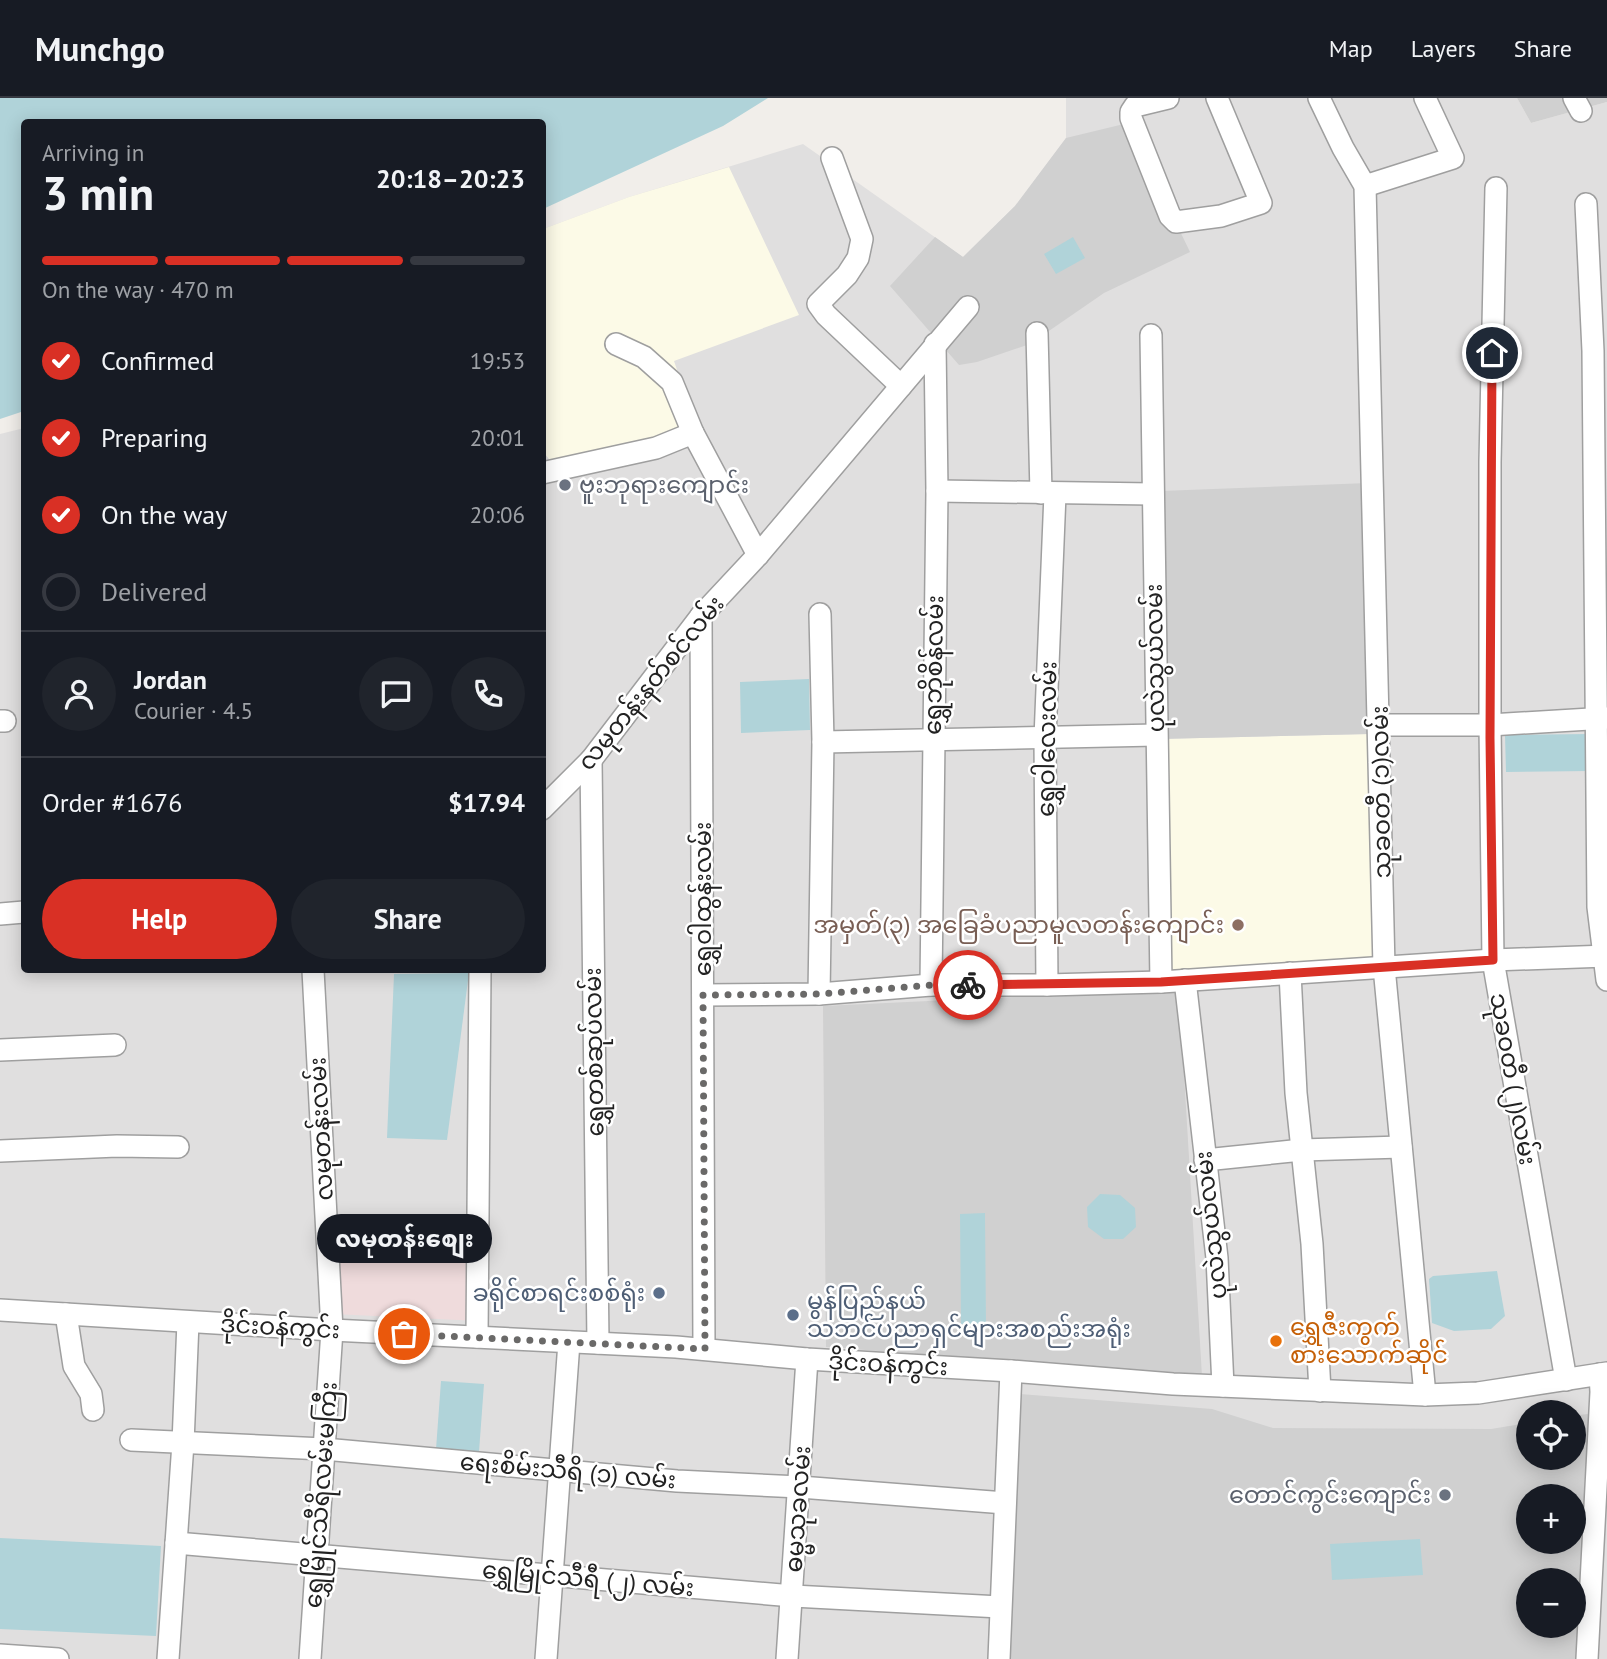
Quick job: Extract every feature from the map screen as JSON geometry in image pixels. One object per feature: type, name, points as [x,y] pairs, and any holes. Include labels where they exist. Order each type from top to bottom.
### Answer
[{"type":"street","points":[[1168,98],[1135,106],[1131,118],[1170,216],[1176,222],[1221,216],[1261,203],[1216,98]]},
{"type":"street","points":[[1319,98],[1365,186],[1452,158],[1453,155],[1425,98]]},
{"type":"street","points":[[832,158],[862,239],[858,258],[847,275],[818,304],[901,386]]},
{"type":"street","name":"သုခဝတီ (၁)လမ်း","points":[[1365,186],[1384,967],[1425,1395]]},
{"type":"street","name":"သုခဝတီ (၂)လမ်း","points":[[1496,188],[1490,462],[1493,960],[1566,1380]]},
{"type":"street","points":[[1586,204],[1593,351],[1602,719],[1598,907],[1607,980]]},
{"type":"street","name":"လမုတန်းနတ်စင်လမ်း","points":[[546,805],[591,760],[701,616],[758,555],[968,307]]},
{"type":"street","name":"ရွှေဝါလေးလမ်း","points":[[1038,333],[1048,493],[1046,985]]},
{"type":"street","name":"ပုလဲသွယ်လမ်း","points":[[1151,335],[1161,982]]},
{"type":"street","points":[[616,344],[644,358],[672,382],[693,433],[758,555]]},
{"type":"street","name":"ရွှေဘိုစိန်လမ်း","points":[[931,985],[937,491],[935,344]]},
{"type":"street","points":[[546,472],[656,448],[693,433]]},
{"type":"street","points":[[937,491],[1152,494]]},
{"type":"street","points":[[820,614],[823,742],[820,994]]},
{"type":"street","name":"ရွှေဝါထွန်းလမ်း","points":[[701,616],[705,1349]]},
{"type":"street","points":[[1380,725],[1490,725],[1602,719]]},
{"type":"street","points":[[823,742],[1156,734]]},
{"type":"street","name":"ရွှေတစ်ဆုပ်လမ်း","points":[[591,760],[598,1343]]},
{"type":"street","points":[[0,914],[21,912]]},
{"type":"street","points":[[703,995],[820,994],[931,985],[1161,982],[1493,960],[1605,956]]},
{"type":"street","name":"လမုတန်းလမ်း","points":[[313,973],[332,1330]]},
{"type":"street","points":[[477,1337],[480,973]]},
{"type":"street","points":[[1290,973],[1296,1093],[1312,1244],[1320,1391]]},
{"type":"street","name":"ပုလဲသွယ်လမ်း","points":[[1185,980],[1217,1258],[1223,1387]]},
{"type":"street","points":[[0,1050],[115,1045]]},
{"type":"street","points":[[0,1152],[117,1146],[178,1147]]},
{"type":"street","points":[[1205,1160],[1302,1150],[1401,1147]]},
{"type":"street","name":"ဒိုင်းဝန်ကွင်း","points":[[0,1310],[705,1349],[807,1359],[1320,1391],[1425,1395],[1478,1393],[1604,1374]]},
{"type":"street","points":[[66,1314],[75,1366],[91,1394],[93,1410]]},
{"type":"street","points":[[168,1659],[184,1443],[188,1322]]},
{"type":"street","name":"ရွှေမြိုင်သီရိလမ်းမကြီး","points":[[310,1659],[332,1330]]},
{"type":"street","points":[[546,1659],[569,1342]]},
{"type":"street","name":"ဓမ္မသုခလမ်း","points":[[787,1659],[807,1359]]},
{"type":"street","points":[[999,1659],[1011,1371]]},
{"type":"street","points":[[1587,1659],[1599,1565],[1604,1374]]},
{"type":"street","name":"ရေးစိမ်းသီရိ (၁) လမ်း","points":[[131,1440],[324,1449],[677,1481],[800,1487],[1005,1503]]},
{"type":"street","name":"ရွှေမြိုင်သီရီ (၂) လမ်း","points":[[176,1543],[793,1596],[1000,1607]]},
{"type":"street","points":[[0,1655],[58,1659]]},
{"type":"shaded area","points":[[1066,98],[1517,98],[1531,123],[1607,102],[1607,1659],[0,1659],[0,434],[21,429],[21,973],[546,973],[546,228],[629,197],[803,144],[963,257],[1015,206],[1066,138]]},
{"type":"shaded area","points":[[1517,98],[1607,98],[1607,102],[1531,123]]},
{"type":"shaded area","points":[[1128,123],[1190,252],[1104,293],[1030,344],[977,362],[959,365],[890,286],[935,237],[963,257],[1015,206],[1066,138]]},
{"type":"shaded area","points":[[729,167],[799,315],[674,361],[697,428],[555,466],[546,456],[546,228],[629,197]]},
{"type":"shaded area","points":[[1368,483],[1369,734],[1159,739],[1161,491]]},
{"type":"shaded area","points":[[1369,734],[1372,962],[1169,974],[1159,739]]},
{"type":"shaded area","points":[[1179,989],[1202,1376],[826,1347],[823,1006]]},
{"type":"shaded area","points":[[335,1231],[479,1231],[479,1321],[334,1314]]},
{"type":"shaded area","points":[[1020,1394],[1212,1409],[1273,1428],[1491,1429],[1516,1425],[1516,1470],[1586,1470],[1586,1414],[1601,1412],[1586,1659],[1009,1659]]},
{"type":"water","points":[[0,98],[768,98],[723,126],[546,208],[546,119],[21,119],[21,412],[0,419]]},
{"type":"water","points":[[1073,237],[1085,258],[1056,274],[1044,254]]},
{"type":"water","points":[[809,679],[810,730],[741,733],[740,682]]},
{"type":"water","points":[[1590,734],[1590,771],[1506,772],[1505,735]]},
{"type":"water","points":[[469,973],[447,1140],[387,1138],[394,974]]},
{"type":"water","points":[[1100,1194],[1120,1195],[1135,1208],[1136,1227],[1123,1239],[1104,1239],[1088,1227],[1087,1207]]},
{"type":"water","points":[[985,1213],[986,1324],[961,1324],[960,1214]]},
{"type":"water","points":[[1497,1271],[1505,1316],[1491,1329],[1454,1331],[1432,1323],[1429,1279],[1433,1276]]},
{"type":"water","points":[[441,1381],[484,1384],[479,1452],[436,1449]]},
{"type":"water","points":[[0,1538],[161,1546],[156,1636],[0,1629]]},
{"type":"water","points":[[1420,1539],[1423,1575],[1332,1580],[1330,1544]]},
{"type":"way so far","points":[[404,1334],[705,1349],[703,995],[820,994],[931,985],[968,985]]},
{"type":"place","name":"ဗူးဘုရားကျောင်း","points":[[565,485]]},
{"type":"place","name":"အမှတ်(၃) အခြေခံပညာမူလတန်းကျောင်း","points":[[1238,925]]},
{"type":"place","name":"ခရိုင်စာရင်းစစ်ရုံး","points":[[659,1293]]},
{"type":"place","name":"မွန်ပြည်နယ် သဘင်ပညာရှင်များအစည်းအရုံး","points":[[793,1315]]},
{"type":"place","name":"လမုတန်းစျေး","points":[[404,1334]]},
{"type":"place","name":"ရွှေဇီးကွက် စားသောက်ဆိုင်","points":[[1276,1341]]},
{"type":"place","name":"တောင်ကွင်းကျောင်း","points":[[1445,1495]]},
{"type":"route","points":[[968,985],[1161,982],[1493,960],[1490,738],[1492,353]]}]
